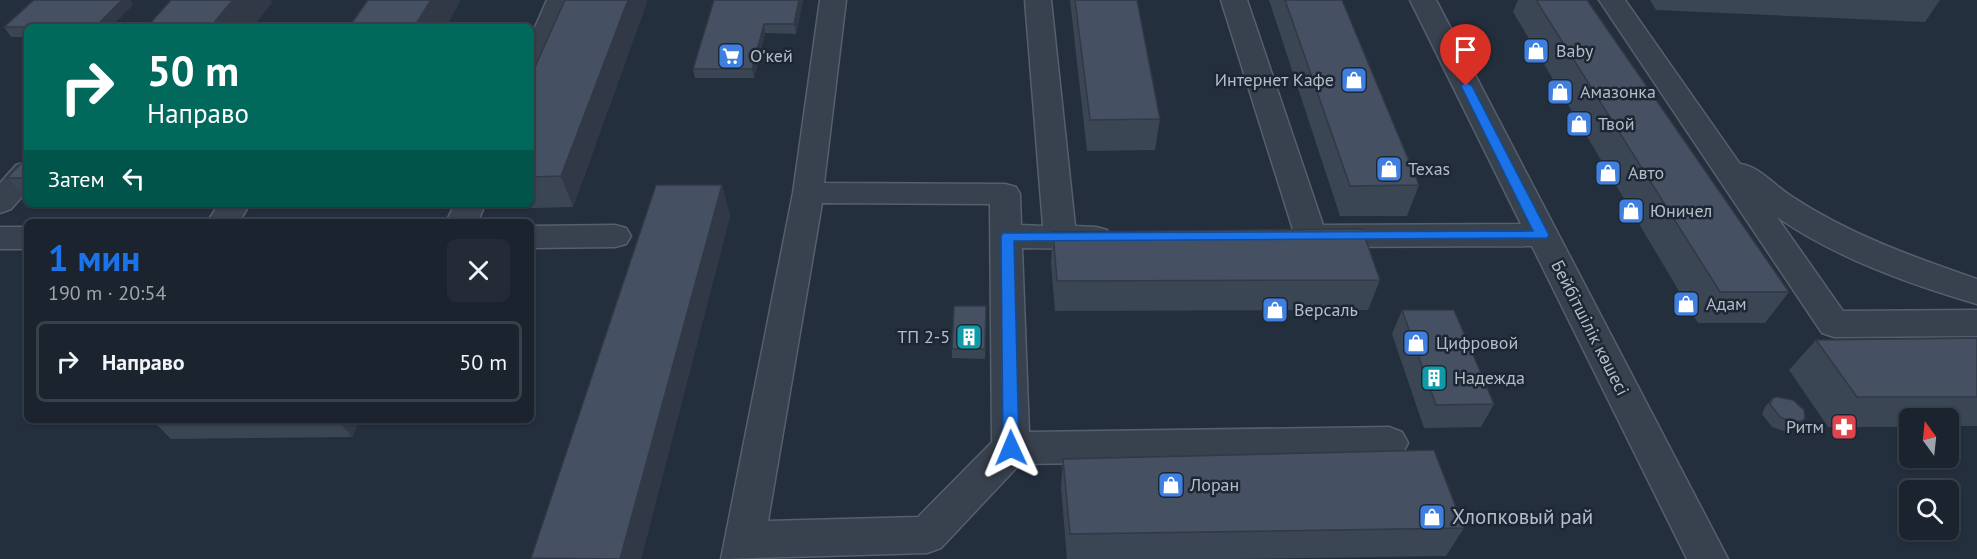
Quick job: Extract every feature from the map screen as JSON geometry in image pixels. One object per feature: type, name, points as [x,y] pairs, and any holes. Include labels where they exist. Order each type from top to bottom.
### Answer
[{"type":"street","points":[[534,58],[560,0]]},
{"type":"street","points":[[808,193],[1005,194],[1011,448],[927,535],[743,550],[808,193],[833,0]]},
{"type":"street","points":[[1038,0],[1060,238]]},
{"type":"street","points":[[1234,0],[1311,236]]},
{"type":"street","name":"Бейбітшілік көшесі","points":[[1423,0],[1708,559]]},
{"type":"street","points":[[1612,0],[1834,324],[1977,322]]},
{"type":"street","points":[[1712,147],[1776,201],[1821,228],[1905,266],[1977,292]]},
{"type":"street","points":[[0,201],[24,175]]},
{"type":"street","points":[[1275,236],[1542,235]]},
{"type":"street","points":[[534,237],[615,236]]},
{"type":"street","points":[[1007,236],[1120,237]]},
{"type":"street","points":[[0,238],[24,238]]},
{"type":"street","points":[[1011,448],[1389,443]]},
{"type":"building","points":[[34,0],[122,0],[98,24],[24,24],[24,27],[4,27]]},
{"type":"building","points":[[171,0],[233,0],[213,24],[150,24]]},
{"type":"building","points":[[368,0],[431,0],[416,24],[351,24]]},
{"type":"building","points":[[565,0],[628,0],[561,176],[534,177],[534,69]]},
{"type":"building","name":"О'кей","points":[[714,0],[799,0],[794,24],[764,24],[752,69],[693,69]]},
{"type":"building","points":[[1075,0],[1137,0],[1160,119],[1090,120]]},
{"type":"building","points":[[1285,0],[1342,0],[1419,185],[1350,186]]},
{"type":"building","points":[[1536,0],[1587,0],[1789,292],[1720,292]]},
{"type":"building","points":[[24,160],[24,178],[7,178]]},
{"type":"building","points":[[656,185],[722,185],[620,559],[531,558]]},
{"type":"building","points":[[1362,229],[1380,280],[1057,281],[1053,232]]},
{"type":"building","name":"ТП 2-5","points":[[954,306],[986,306],[985,349],[952,349]]},
{"type":"building","points":[[1402,310],[1454,310],[1494,404],[1436,405]]},
{"type":"building","points":[[1977,338],[1977,397],[1857,397],[1816,340]]},
{"type":"building","points":[[1773,398],[1793,400],[1804,410],[1805,418],[1802,421],[1792,422],[1780,417],[1770,404]]},
{"type":"building","points":[[1434,450],[1464,528],[1070,534],[1063,459]]},
{"type":"place","name":"Baby","points":[[1536,51]]},
{"type":"place","name":"О'кей","points":[[731,56]]},
{"type":"place","name":"Интернет Кафе","points":[[1354,80]]},
{"type":"place","name":"Амазонка","points":[[1560,92]]},
{"type":"place","name":"Твой","points":[[1579,124]]},
{"type":"place","name":"Texas","points":[[1389,169]]},
{"type":"place","name":"Авто","points":[[1608,173]]},
{"type":"place","name":"Юничел","points":[[1631,211]]},
{"type":"place","name":"Адам","points":[[1686,304]]},
{"type":"place","name":"Версаль","points":[[1275,310]]},
{"type":"place","name":"ТП 2-5","points":[[969,337]]},
{"type":"place","name":"Цифровой","points":[[1416,343]]},
{"type":"place","name":"Надежда","points":[[1434,378]]},
{"type":"place","name":"Ритм","points":[[1844,427]]},
{"type":"place","name":"Лоран","points":[[1171,485]]},
{"type":"place","name":"Хлопковый рай","points":[[1432,517]]},
{"type":"route","points":[[1011,448],[1007,236],[1060,238],[1542,235],[1466,86]]}]
